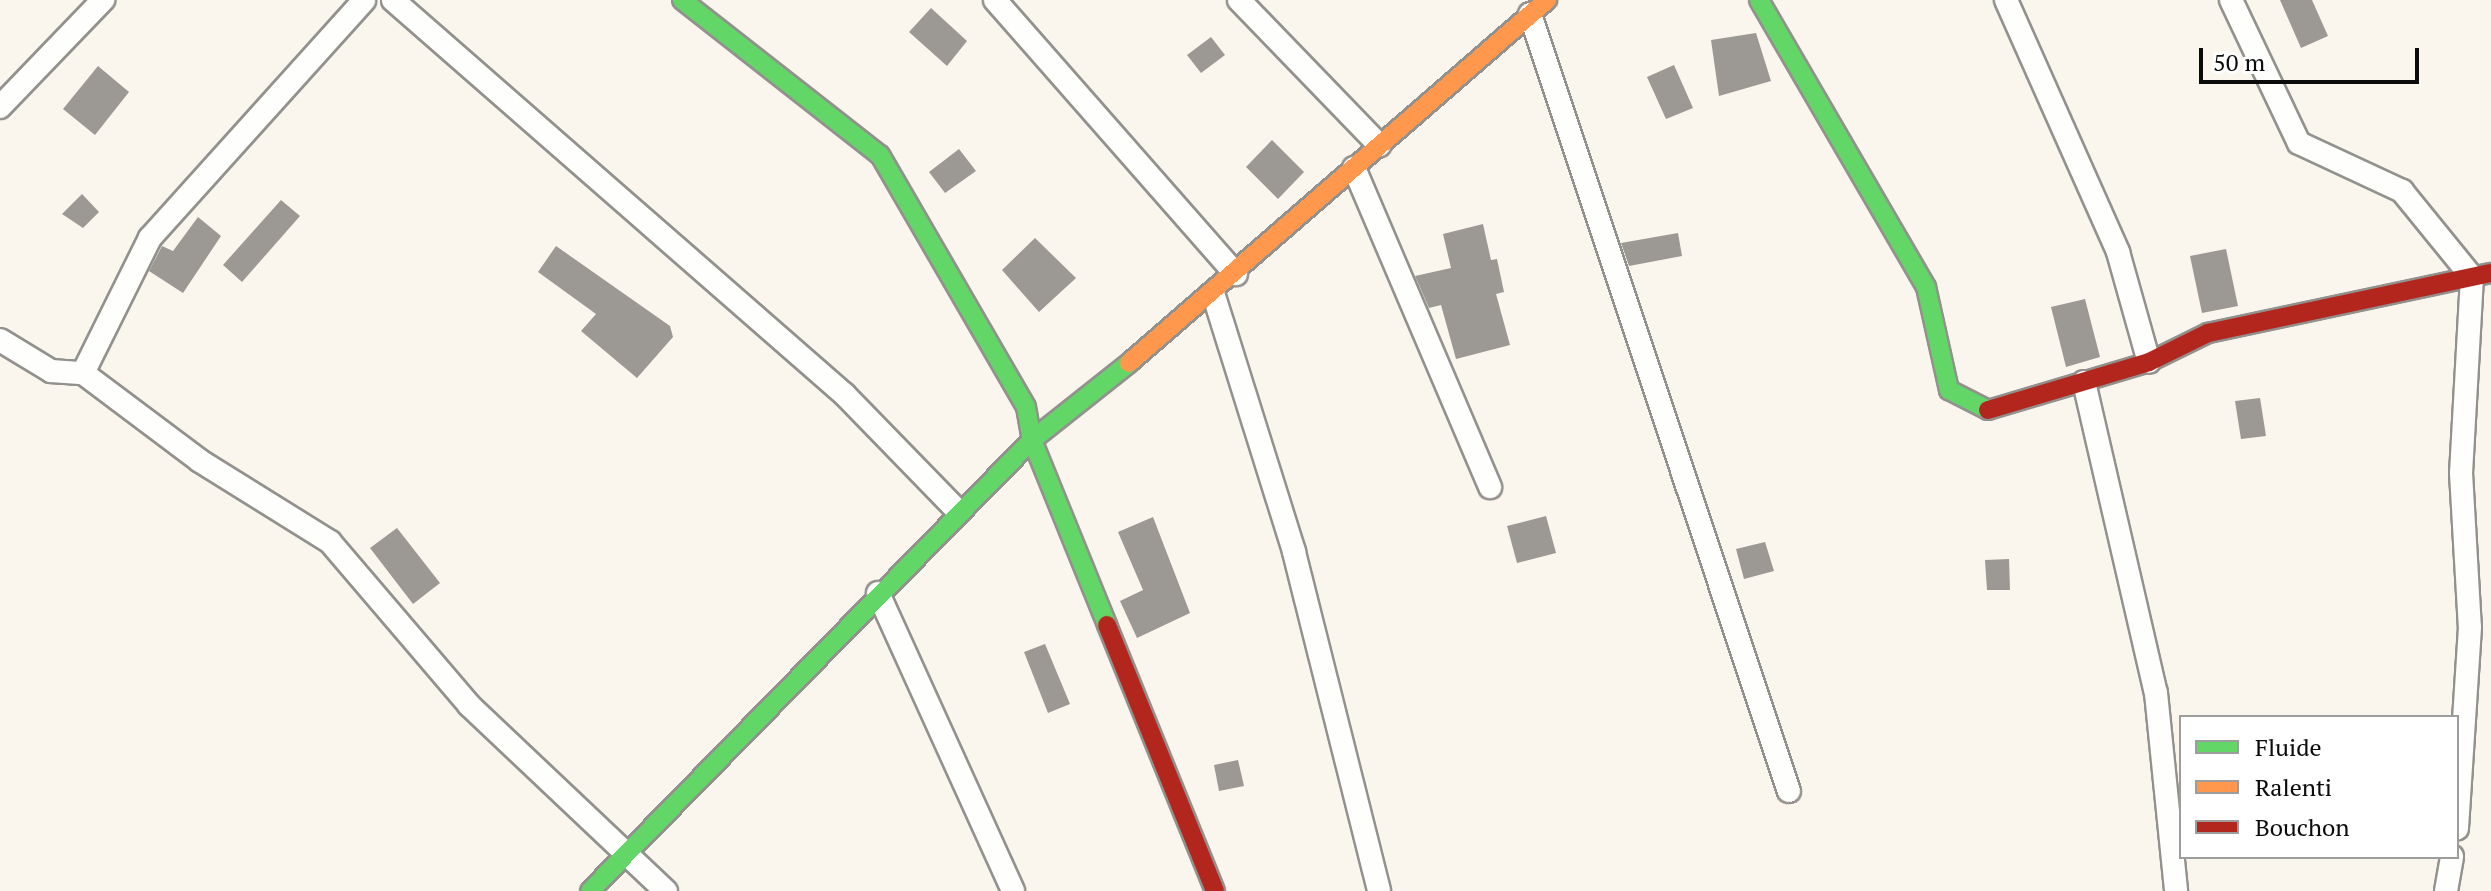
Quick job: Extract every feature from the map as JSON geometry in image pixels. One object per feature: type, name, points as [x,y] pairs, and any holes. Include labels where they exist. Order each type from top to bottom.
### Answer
[{"type":"street","points":[[0,107],[103,0]]},
{"type":"street","points":[[83,373],[150,238],[364,0]]},
{"type":"street","points":[[393,0],[845,395],[958,511]]},
{"type":"street","points":[[682,0],[880,155],[1026,407],[1032,440],[1215,891]]},
{"type":"street","points":[[995,0],[1236,274]]},
{"type":"street","points":[[1239,0],[1379,145]]},
{"type":"street","points":[[1759,0],[1926,287],[1949,390],[1988,410],[2149,362],[2208,333],[2482,275]]},
{"type":"street","points":[[2006,0],[2118,252],[2149,362]]},
{"type":"street","points":[[2231,0],[2299,143],[2402,191],[2482,275],[2461,473],[2470,658],[2459,803]]},
{"type":"street","points":[[590,891],[958,511],[1032,440],[1214,296],[1379,145],[1539,7],[1789,791]]},
{"type":"street","points":[[1354,168],[1490,487]]},
{"type":"street","points":[[1214,296],[1294,552],[1379,891]]},
{"type":"street","points":[[0,340],[51,371],[83,373],[200,461],[330,542],[469,705],[666,891]]},
{"type":"street","points":[[2084,382],[2156,693],[2176,891]]},
{"type":"street","points":[[878,593],[1013,891]]},
{"type":"street","points":[[2446,891],[2452,859]]},
{"type":"building","points":[[2280,0],[2312,0],[2328,36],[2301,48]]},
{"type":"building","points":[[931,8],[967,41],[947,66],[909,32]]},
{"type":"building","points":[[1756,33],[1771,81],[1719,96],[1711,40]]},
{"type":"building","points":[[1211,37],[1225,55],[1201,73],[1187,55]]},
{"type":"building","points":[[1674,65],[1693,108],[1666,119],[1647,77]]},
{"type":"building","points":[[98,66],[129,92],[95,135],[63,109]]},
{"type":"building","points":[[1272,140],[1304,172],[1278,199],[1246,167]]},
{"type":"building","points":[[959,149],[976,171],[945,193],[929,172]]},
{"type":"building","points":[[82,194],[99,212],[83,228],[62,214]]},
{"type":"building","points":[[281,200],[300,216],[242,282],[223,265]]},
{"type":"building","points":[[198,217],[221,236],[183,293],[149,271],[162,246],[173,251]]},
{"type":"building","points":[[1483,224],[1491,260],[1497,259],[1504,292],[1496,294],[1510,345],[1456,359],[1441,305],[1429,308],[1415,276],[1451,268],[1443,234]]},
{"type":"building","points":[[1678,233],[1682,256],[1629,266],[1621,243]]},
{"type":"building","points":[[1035,238],[1076,278],[1039,312],[1002,270]]},
{"type":"building","points":[[556,246],[670,326],[673,337],[637,378],[581,331],[596,314],[538,272]]},
{"type":"building","points":[[2226,249],[2238,306],[2202,313],[2190,256]]},
{"type":"building","points":[[2085,299],[2100,357],[2066,367],[2051,307]]},
{"type":"building","points":[[2260,398],[2266,436],[2241,439],[2235,401]]},
{"type":"building","points":[[1546,516],[1556,553],[1517,563],[1507,526]]},
{"type":"building","points":[[1153,517],[1190,613],[1137,638],[1120,601],[1143,590],[1118,532]]},
{"type":"building","points":[[397,528],[440,583],[413,604],[370,548]]},
{"type":"building","points":[[1765,542],[1774,571],[1744,579],[1736,549]]},
{"type":"building","points":[[2009,559],[2010,590],[1987,590],[1985,560]]},
{"type":"building","points":[[1045,644],[1070,704],[1048,713],[1024,652]]},
{"type":"building","points":[[1238,760],[1244,786],[1219,791],[1214,765]]},
{"type":"traffic: fast","points":[[682,0],[880,155],[1026,407],[1032,440],[1107,625]]},
{"type":"traffic: fast","points":[[1759,0],[1926,287],[1949,390],[1988,410]]},
{"type":"traffic: fast","points":[[590,891],[1032,440],[1129,363]]},
{"type":"traffic: slow","points":[[1129,363],[1547,0]]},
{"type":"traffic: jam","points":[[1988,410],[2149,362],[2208,333],[2491,273]]},
{"type":"traffic: jam","points":[[1107,625],[1215,891]]}]
